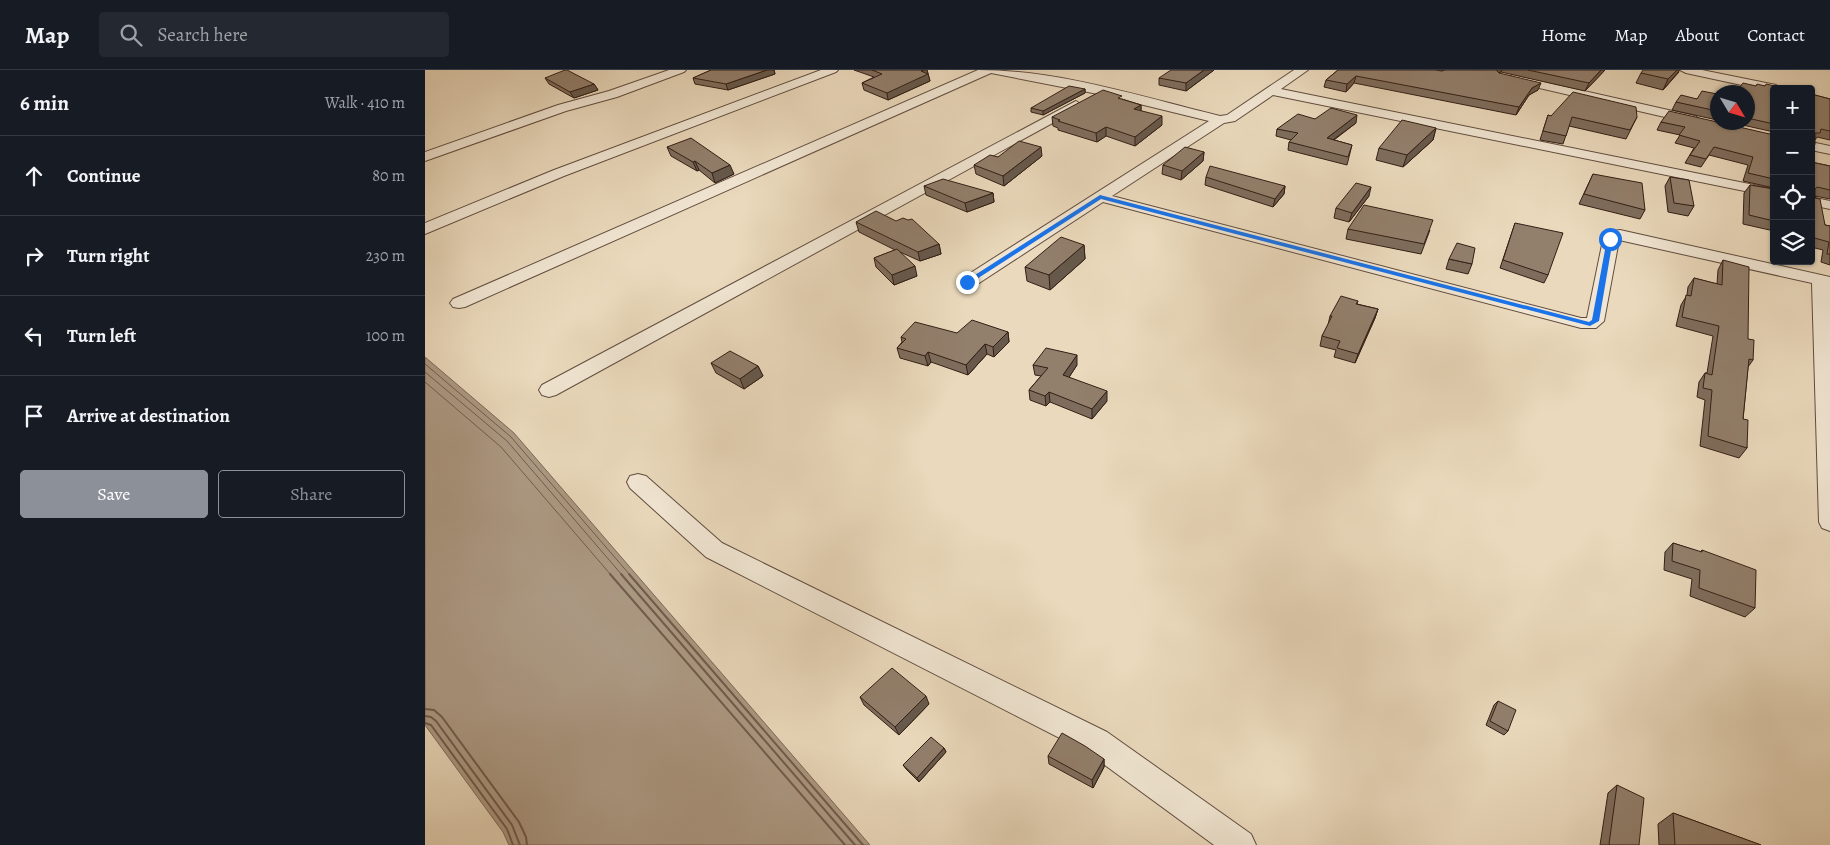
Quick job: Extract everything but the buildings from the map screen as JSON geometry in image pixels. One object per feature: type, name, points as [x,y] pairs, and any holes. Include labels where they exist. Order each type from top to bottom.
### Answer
[{"type":"street","points":[[425,157],[562,108],[613,94],[680,70]]},
{"type":"street","points":[[425,229],[577,166],[832,70]]},
{"type":"street","points":[[459,303],[988,70]]},
{"type":"street","points":[[994,70],[1103,91],[1220,120]]},
{"type":"street","points":[[967,282],[1220,120],[1231,118],[1303,70]]},
{"type":"street","points":[[1686,70],[1770,88]]},
{"type":"street","points":[[1501,77],[1705,122]]},
{"type":"street","points":[[549,390],[1103,91]]},
{"type":"street","points":[[1272,91],[1770,192]]},
{"type":"street","points":[[1815,147],[1830,150]]},
{"type":"street","points":[[1100,197],[1581,323],[1590,324],[1595,321],[1612,235],[1620,235],[1825,281],[1830,522]]},
{"type":"street","points":[[1815,202],[1830,205]]},
{"type":"street","points":[[637,482],[714,550],[1097,742],[1240,845]]},
{"type":"water","points":[[425,357],[514,433],[870,845],[509,845],[503,832],[425,725]]},
{"type":"route","points":[[967,282],[1100,197],[1590,324],[1595,321],[1610,239]]}]
